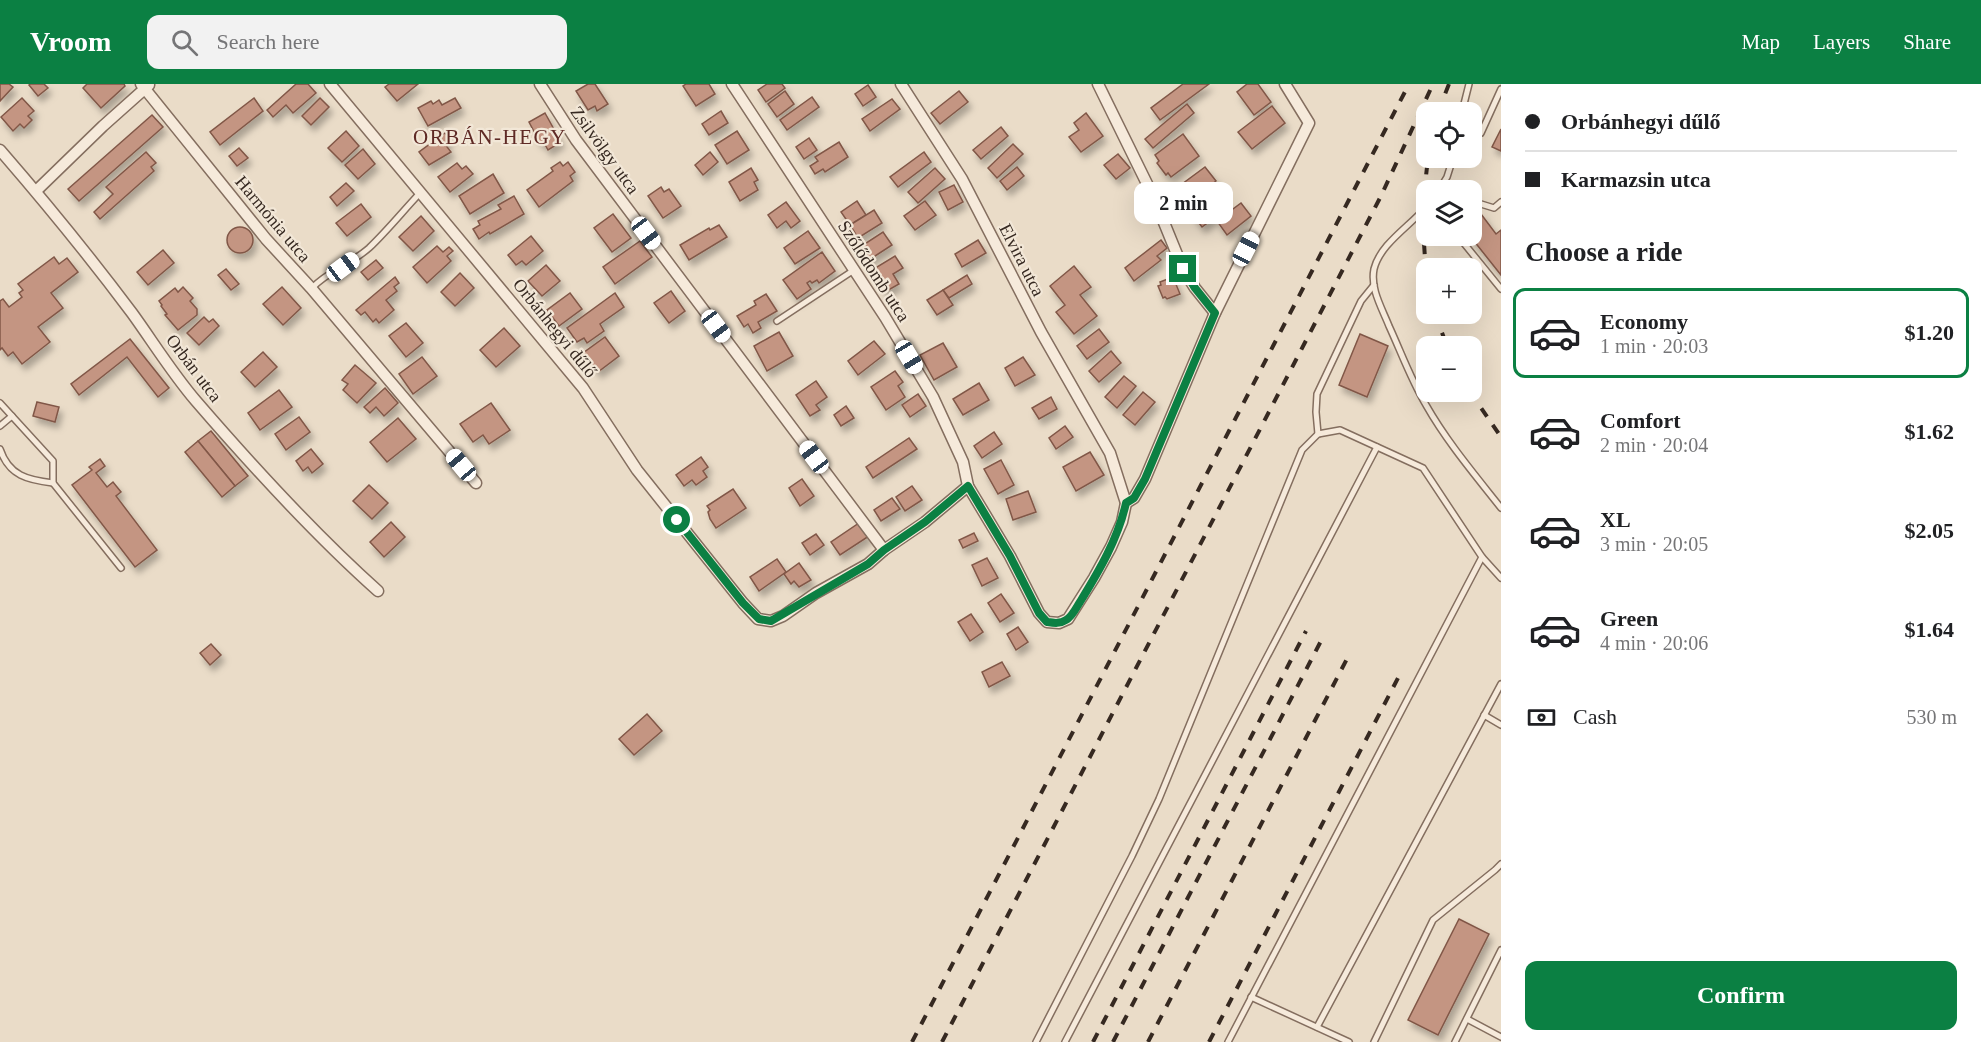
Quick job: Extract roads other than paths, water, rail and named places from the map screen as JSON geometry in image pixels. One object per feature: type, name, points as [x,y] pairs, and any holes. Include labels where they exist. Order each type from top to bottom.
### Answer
[{"type":"street","name":"Orbánhegyi dűlő","points":[[330,84],[583,388],[638,470],[743,603],[759,619],[771,621],[868,564],[884,550]]},
{"type":"street","name":"Zsilvölgy utca","points":[[540,84],[576,140],[884,550]]},
{"type":"street","name":"Szőlődomb utca","points":[[732,84],[885,317],[933,397],[963,462],[968,486],[1010,556],[1039,613],[1047,622],[1059,623],[1068,619],[1095,578],[1111,547],[1122,522],[1126,503]]},
{"type":"street","name":"Elvira utca","points":[[901,84],[962,179],[1041,332],[1110,453],[1126,503]]},
{"type":"street","points":[[1098,84],[1154,198],[1183,269],[1215,313]]},
{"type":"street","points":[[1126,503],[1134,498],[1145,479],[1215,313],[1309,123],[1285,84]]},
{"type":"street","points":[[36,191],[146,86]]},
{"type":"street","name":"Harmónia utca","points":[[146,86],[266,239],[311,288],[476,483]]},
{"type":"street","name":"Orbán utca","points":[[0,150],[36,191],[131,312],[194,399],[291,507],[378,591]]},
{"type":"street","points":[[884,550],[925,522],[968,486]]},
{"type":"lane","points":[[1464,102],[1469,84]]},
{"type":"lane","points":[[1482,131],[1501,89]]},
{"type":"lane","points":[[311,288],[323,277],[343,267],[368,248],[420,193]]},
{"type":"lane","points":[[1482,206],[1494,208],[1501,202]]},
{"type":"lane","points":[[1416,217],[1384,251],[1374,268],[1374,285],[1406,365],[1425,405],[1448,440],[1501,508]]},
{"type":"lane","points":[[1466,246],[1501,289]]},
{"type":"lane","points":[[777,321],[854,270]]},
{"type":"lane","points":[[1318,434],[1317,394],[1361,300],[1374,285]]},
{"type":"lane","points":[[0,403],[53,461],[53,483],[121,568]]},
{"type":"lane","points":[[0,426],[12,416]]},
{"type":"lane","points":[[1036,1042],[1159,800],[1302,450],[1318,434],[1340,430],[1423,468],[1482,557],[1501,578]]},
{"type":"lane","points":[[1065,1042],[1377,447]]},
{"type":"lane","points":[[0,449],[2,456],[26,480],[53,483]]},
{"type":"lane","points":[[1228,1042],[1482,557]]},
{"type":"lane","points":[[1317,1027],[1501,684]]},
{"type":"lane","points":[[1484,715],[1501,725]]},
{"type":"lane","points":[[1374,1042],[1433,920],[1501,864]]},
{"type":"lane","points":[[1455,1042],[1501,951]]},
{"type":"lane","points":[[1251,997],[1349,1042]]},
{"type":"lane","points":[[1467,1019],[1501,1038]]},
{"type":"railway","points":[[912,1042],[1409,84]]},
{"type":"railway","points":[[942,1042],[1381,196],[1433,84]]},
{"type":"railway","points":[[1442,102],[1449,84]]},
{"type":"railway","points":[[1425,258],[1422,212],[1427,168]]},
{"type":"railway","points":[[1439,324],[1443,336]]},
{"type":"railway","points":[[1477,402],[1501,437]]},
{"type":"railway","points":[[1093,1042],[1306,631]]},
{"type":"railway","points":[[1113,1042],[1322,639]]},
{"type":"railway","points":[[1148,1042],[1350,653]]},
{"type":"railway","points":[[1209,1042],[1398,678]]},
{"type":"district","name":"ORBÁN-HEGY","points":[[490,137]]}]
